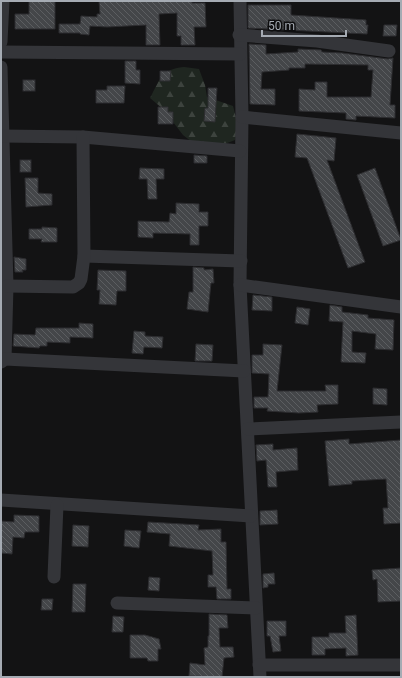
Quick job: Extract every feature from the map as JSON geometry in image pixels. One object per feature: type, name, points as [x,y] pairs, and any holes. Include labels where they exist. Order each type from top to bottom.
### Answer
[{"type":"street","points":[[1,42],[3,1]]},
{"type":"street","points":[[240,1],[239,35],[242,117],[240,151],[240,285],[259,671],[401,665]]},
{"type":"street","points":[[239,35],[317,41],[389,51]]},
{"type":"street","points":[[1,52],[240,54]]},
{"type":"street","points":[[1,67],[7,286],[3,361],[244,371]]},
{"type":"street","points":[[242,117],[401,133]]},
{"type":"street","points":[[2,136],[83,137],[240,151]]},
{"type":"street","points":[[7,286],[73,287],[82,279],[84,256],[83,137]]},
{"type":"street","points":[[84,256],[241,261]]},
{"type":"street","points":[[240,285],[401,307]]},
{"type":"street","points":[[248,429],[401,422]]},
{"type":"street","points":[[1,500],[57,505],[251,516]]},
{"type":"street","points":[[54,577],[57,505]]},
{"type":"street","points":[[117,603],[256,608]]},
{"type":"green space","points":[[184,67],[199,69],[205,85],[207,97],[233,106],[238,125],[235,140],[217,147],[197,146],[183,135],[163,109],[150,98],[162,76],[170,70]]},
{"type":"building","points":[[29,1],[55,1],[55,29],[15,29],[15,14],[29,14]]},
{"type":"building","points":[[99,1],[192,1],[192,3],[205,3],[206,27],[194,27],[195,45],[181,45],[181,36],[177,36],[177,13],[159,14],[160,45],[146,45],[146,25],[107,27],[90,26],[89,35],[80,33],[59,33],[59,24],[80,24],[81,16],[97,17],[97,14],[100,14]]},
{"type":"building","points":[[248,5],[291,5],[291,15],[366,20],[366,25],[368,25],[367,34],[248,28]]},
{"type":"building","points":[[384,25],[397,25],[396,36],[383,36]]},
{"type":"building","points":[[249,44],[266,45],[266,54],[298,52],[298,49],[321,50],[322,52],[388,59],[393,58],[390,105],[395,105],[395,118],[356,116],[356,120],[346,119],[346,113],[299,111],[299,89],[315,90],[315,82],[327,82],[327,97],[371,97],[373,70],[368,70],[368,65],[305,64],[305,68],[289,68],[289,70],[262,72],[261,89],[275,89],[275,105],[250,104]]},
{"type":"building","points":[[125,61],[136,61],[136,70],[140,70],[140,84],[125,83]]},
{"type":"building","points":[[160,71],[171,71],[170,81],[160,81]]},
{"type":"building","points":[[23,80],[35,80],[35,91],[23,91]]},
{"type":"building","points":[[107,86],[125,86],[124,103],[96,103],[96,90],[107,90]]},
{"type":"building","points":[[208,88],[217,88],[215,122],[204,121],[205,108],[208,108]]},
{"type":"building","points":[[158,107],[168,107],[168,112],[173,112],[173,124],[158,124]]},
{"type":"building","points":[[297,134],[336,138],[334,161],[327,160],[365,262],[348,268],[307,158],[295,157]]},
{"type":"building","points":[[194,155],[207,156],[207,163],[194,163]]},
{"type":"building","points":[[20,160],[31,160],[31,172],[20,172]]},
{"type":"building","points":[[140,168],[164,169],[164,179],[156,179],[157,199],[148,199],[147,179],[139,179]]},
{"type":"building","points":[[375,168],[401,240],[383,246],[357,175]]},
{"type":"building","points":[[25,178],[38,178],[38,193],[52,194],[52,205],[26,207]]},
{"type":"building","points":[[176,203],[199,204],[199,212],[208,212],[208,226],[199,226],[199,245],[190,245],[190,234],[153,233],[153,238],[138,237],[138,221],[169,222],[170,213],[176,214]]},
{"type":"building","points":[[42,227],[57,228],[57,242],[41,242],[42,239],[29,239],[29,229],[42,229]]},
{"type":"building","points":[[14,257],[26,259],[26,270],[22,270],[23,272],[15,272]]},
{"type":"building","points":[[193,267],[204,268],[204,270],[213,269],[214,283],[211,283],[208,312],[187,309],[189,292],[193,292]]},
{"type":"building","points":[[98,270],[126,271],[126,291],[117,291],[116,305],[99,304],[100,290],[97,290]]},
{"type":"building","points":[[253,295],[272,297],[272,311],[252,310]]},
{"type":"building","points":[[330,305],[342,307],[342,312],[368,315],[368,318],[394,320],[393,350],[375,349],[376,334],[352,331],[352,352],[366,353],[365,363],[341,362],[343,322],[329,321]]},
{"type":"building","points":[[297,307],[310,309],[308,325],[295,323]]},
{"type":"building","points":[[79,323],[93,324],[93,338],[70,337],[70,343],[47,342],[47,346],[40,346],[39,348],[13,346],[14,334],[35,335],[36,328],[79,328]]},
{"type":"building","points":[[134,331],[145,332],[145,336],[163,337],[162,348],[144,347],[143,354],[132,353]]},
{"type":"building","points":[[196,344],[213,345],[212,361],[195,361]]},
{"type":"building","points":[[263,344],[282,345],[277,391],[326,391],[325,385],[338,385],[338,404],[317,405],[318,412],[299,413],[267,411],[268,408],[254,408],[254,397],[268,397],[269,374],[252,373],[252,355],[263,355]]},
{"type":"building","points":[[373,388],[387,389],[387,405],[373,404]]},
{"type":"building","points":[[349,439],[349,444],[401,440],[401,523],[384,524],[383,508],[388,508],[386,479],[352,481],[352,484],[329,486],[325,441]]},
{"type":"building","points":[[273,444],[273,450],[297,448],[298,470],[276,472],[277,487],[268,487],[266,460],[257,461],[256,445]]},
{"type":"building","points":[[277,510],[278,524],[260,525],[260,511]]},
{"type":"building","points":[[14,515],[39,516],[39,532],[25,532],[24,538],[13,537],[12,554],[1,553],[1,521],[14,522]]},
{"type":"building","points":[[148,522],[199,525],[198,530],[221,529],[221,542],[226,542],[227,589],[231,589],[231,599],[217,599],[216,587],[208,587],[208,575],[213,575],[212,551],[169,546],[170,534],[147,532]]},
{"type":"building","points":[[73,525],[89,526],[88,547],[72,546]]},
{"type":"building","points":[[125,530],[141,531],[139,548],[124,546]]},
{"type":"building","points":[[401,568],[401,601],[378,602],[377,579],[373,580],[372,570]]},
{"type":"building","points":[[274,573],[275,584],[268,584],[268,587],[263,588],[263,574]]},
{"type":"building","points":[[149,577],[160,578],[159,591],[148,590]]},
{"type":"building","points":[[73,584],[86,584],[85,612],[72,612]]},
{"type":"building","points":[[42,599],[53,599],[52,610],[41,610]]},
{"type":"building","points":[[209,614],[227,615],[228,628],[219,628],[220,647],[233,647],[234,657],[224,658],[222,677],[189,676],[190,663],[205,665],[204,648],[208,647]]},
{"type":"building","points":[[356,615],[358,655],[346,656],[346,648],[325,649],[325,655],[312,655],[312,637],[329,637],[329,633],[346,633],[345,616]]},
{"type":"building","points":[[113,616],[124,617],[123,632],[112,632]]},
{"type":"building","points":[[267,621],[286,621],[286,636],[279,636],[281,651],[273,652],[270,636],[267,636]]},
{"type":"building","points":[[130,635],[145,635],[159,639],[161,649],[158,649],[158,661],[148,661],[147,658],[130,658]]}]
